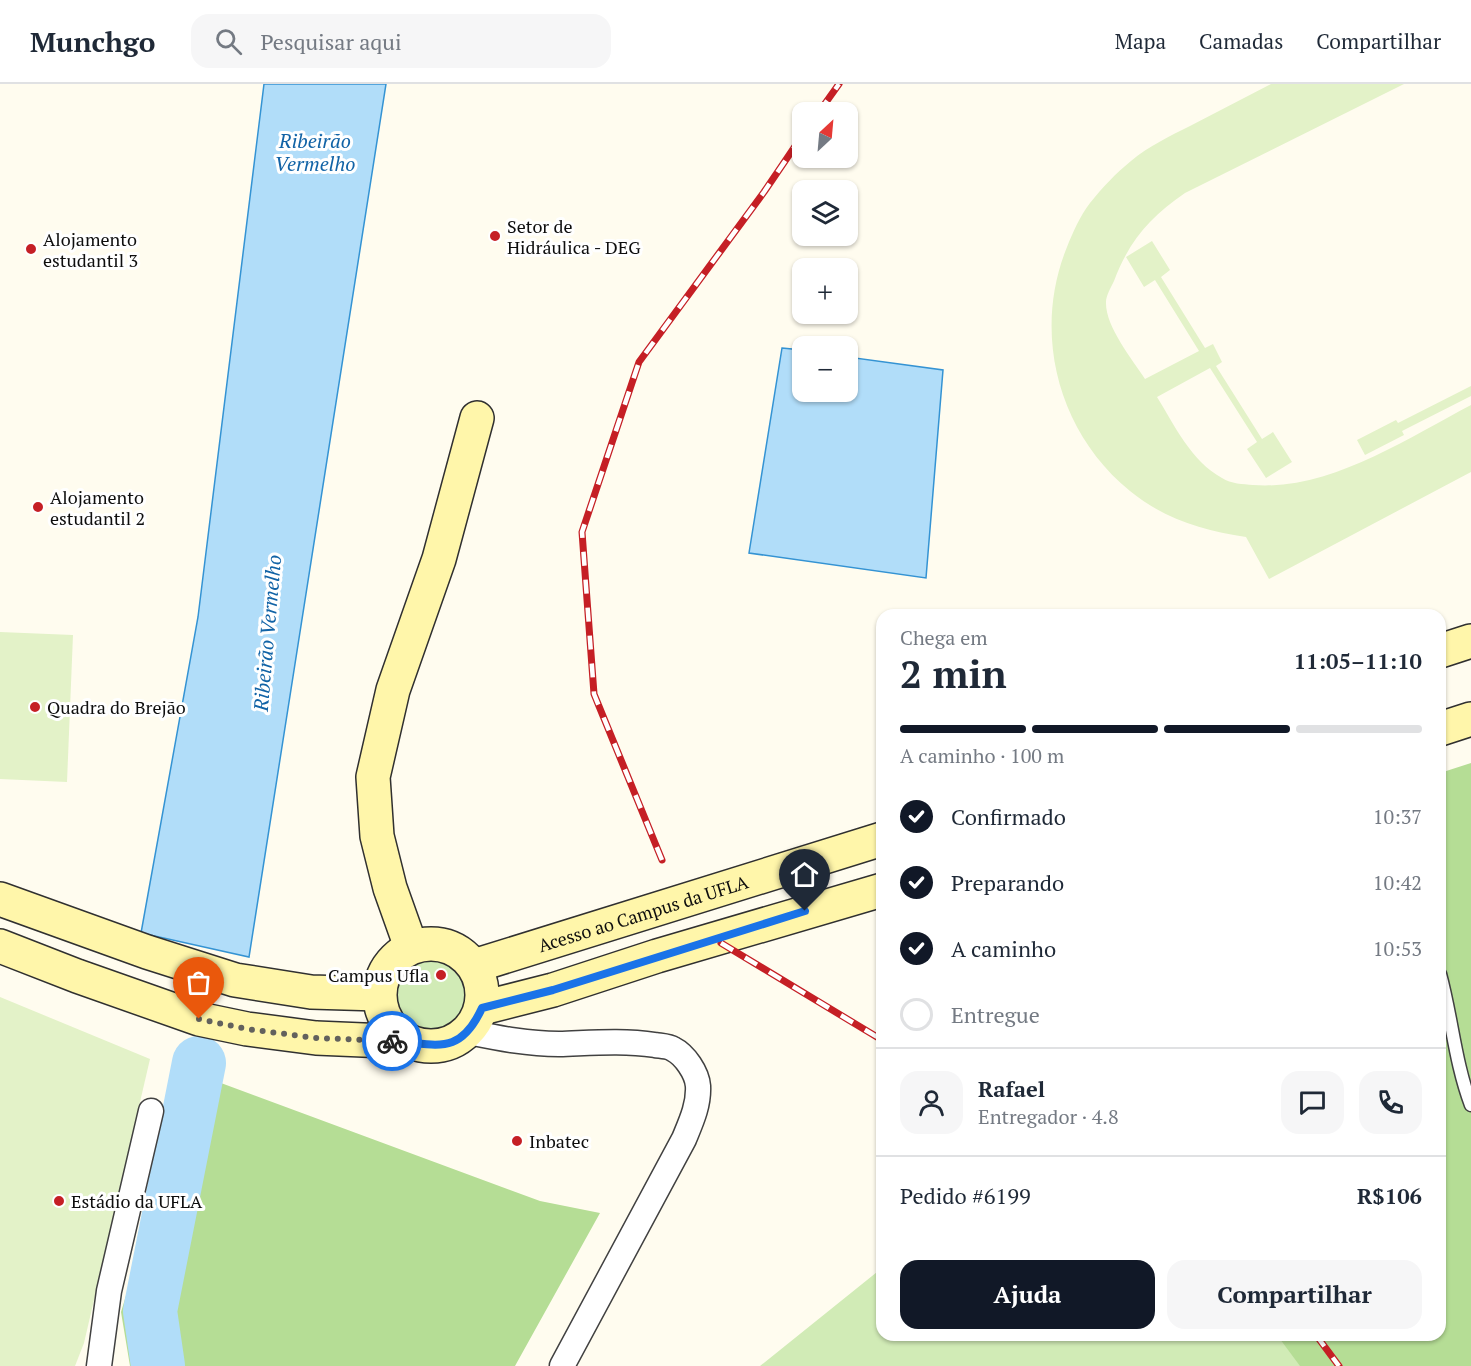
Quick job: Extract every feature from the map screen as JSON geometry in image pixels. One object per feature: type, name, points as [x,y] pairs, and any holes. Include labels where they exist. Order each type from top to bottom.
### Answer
[{"type":"street","points":[[411,947],[390,888],[377,836],[373,777],[393,690],[439,559],[477,418]]},
{"type":"street","points":[[1446,649],[1471,641]]},
{"type":"street","points":[[1446,727],[1471,719]]},
{"type":"street","name":"Acesso ao Campus da UFLA","points":[[474,966],[876,841]]},
{"type":"street","points":[[0,946],[199,1019],[247,1029],[316,1038],[410,1042],[425,1046],[441,1046],[455,1040],[475,1020],[553,990],[668,953],[876,892]]},
{"type":"street","points":[[0,899],[147,952],[235,980],[311,992],[380,994]]},
{"type":"street","points":[[410,1042],[388,1023],[382,1009],[380,994],[382,979],[388,966],[398,955],[411,947],[428,943],[446,945],[462,953],[474,966],[483,992],[475,1020]]},
{"type":"street","points":[[475,1020],[520,1043],[559,1044],[617,1041],[673,1049],[687,1062],[695,1074],[698,1086],[696,1108],[684,1139],[562,1366]]},
{"type":"street","points":[[99,1366],[109,1291],[151,1111]]},
{"type":"lane","points":[[1446,995],[1461,1079],[1471,1105]]},
{"type":"green space","points":[[1271,84],[1404,84],[1185,193],[1161,211],[1142,231],[1126,254],[1108,294],[1107,311],[1114,332],[1145,379],[1199,351],[1155,280],[1144,287],[1126,257],[1152,241],[1170,270],[1161,277],[1205,348],[1213,344],[1222,362],[1216,366],[1262,439],[1273,432],[1292,462],[1266,478],[1247,449],[1257,442],[1210,368],[1157,397],[1193,453],[1211,471],[1229,481],[1253,485],[1282,485],[1310,480],[1366,460],[1471,405],[1471,472],[1269,579],[1246,537],[1200,527],[1171,516],[1143,501],[1105,467],[1085,440],[1069,411],[1058,379],[1053,346],[1052,313],[1057,280],[1067,247],[1086,208],[1109,181],[1152,146]]},
{"type":"green space","points":[[1471,386],[1471,396],[1402,431],[1404,435],[1365,455],[1357,440],[1396,420],[1398,423]]},
{"type":"green space","name":"Quadra do Brejão","points":[[0,632],[73,635],[67,782],[0,779]]},
{"type":"green space","points":[[1471,763],[1471,1366],[1300,1366],[1281,1341],[1446,1341],[1446,771]]},
{"type":"green space","points":[[438,949],[464,962],[477,993],[467,1025],[436,1040],[398,1026],[385,995],[399,961]]},
{"type":"green space","name":"Estádio da UFLA","points":[[0,997],[150,1059],[84,1343],[75,1366],[0,1366]]},
{"type":"green space","points":[[194,1073],[540,1201],[600,1213],[515,1366],[130,1366],[121,1312]]},
{"type":"green space","points":[[876,1273],[876,1341],[1330,1341],[1407,1366],[760,1366]]},
{"type":"water","name":"Ribeirão Vermelho","points":[[264,84],[386,84],[249,957],[141,933],[198,617]]},
{"type":"water","points":[[782,348],[792,349],[792,402],[858,402],[858,358],[943,370],[926,578],[749,553]]},
{"type":"waterway","name":"Ribeirão Vermelho","points":[[158,1366],[150,1311],[199,1063]]},
{"type":"railway","points":[[826,102],[839,84]]},
{"type":"railway","points":[[662,860],[594,694],[582,532],[639,362],[792,151]]},
{"type":"railway","points":[[721,943],[876,1036]]},
{"type":"railway","points":[[1320,1341],[1339,1366]]},
{"type":"way so far","points":[[199,1019],[247,1029],[316,1038],[392,1041]]},
{"type":"place","name":"Setor de Hidráulica - DEG","points":[[495,236]]},
{"type":"place","name":"Alojamento estudantil 3","points":[[31,249]]},
{"type":"place","name":"Alojamento estudantil 2","points":[[38,507]]},
{"type":"place","name":"Quadra do Brejão","points":[[35,707]]},
{"type":"place","name":"Campus Ufla","points":[[441,975]]},
{"type":"place","name":"Inbatec","points":[[517,1141]]},
{"type":"place","name":"Estádio da UFLA","points":[[59,1201]]},
{"type":"route","points":[[392,1041],[441,1046],[468,1032],[482,1008],[553,990],[805,911]]}]
